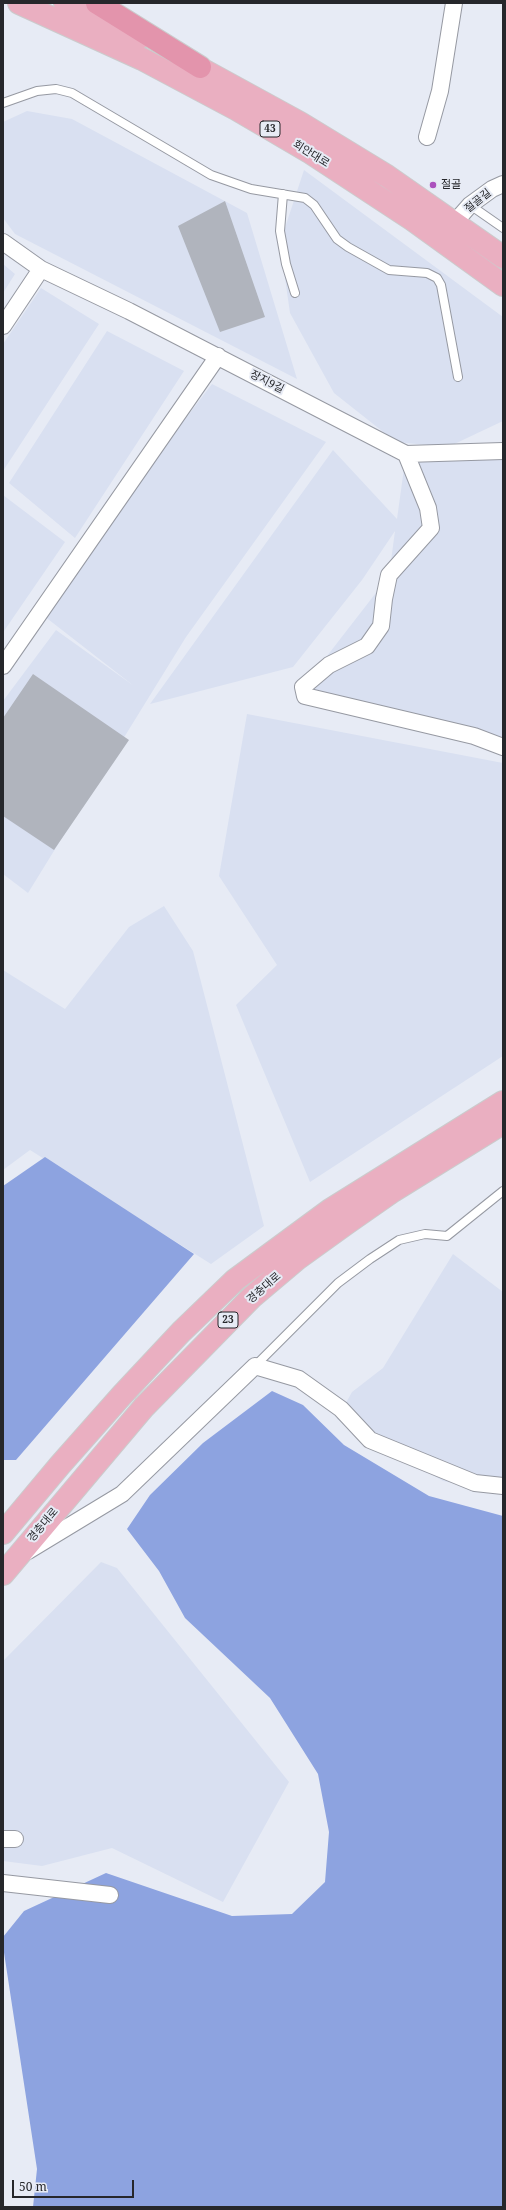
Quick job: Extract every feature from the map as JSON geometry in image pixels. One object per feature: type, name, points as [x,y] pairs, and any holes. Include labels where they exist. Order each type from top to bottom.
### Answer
[{"type":"highway","points":[[97,3],[200,67]]},
{"type":"main road","name":"회안대로","points":[[19,3],[142,59],[236,109],[311,153],[407,216],[503,285]]},
{"type":"main road","name":"회안대로","points":[[65,3],[200,67],[300,123],[387,176],[455,222],[503,257]]},
{"type":"main road","name":"경충대로","points":[[3,1534],[60,1464],[122,1395],[181,1332],[235,1280],[330,1210],[503,1102]]},
{"type":"main road","name":"경충대로","points":[[9,1566],[144,1407],[252,1297],[297,1259],[393,1191],[503,1123]]},
{"type":"main road","points":[[297,1259],[503,1141]]},
{"type":"street","points":[[427,137],[440,91],[454,3]]},
{"type":"street","name":"절골길","points":[[455,222],[470,206],[492,189],[503,184]]},
{"type":"street","name":"장지9길","points":[[3,242],[41,269],[218,356],[406,454],[499,450]]},
{"type":"street","points":[[3,326],[41,269]]},
{"type":"street","points":[[3,666],[218,356]]},
{"type":"street","points":[[406,454],[428,508],[431,528],[389,576],[380,626],[367,646],[329,665],[303,687],[306,696],[474,736],[503,747]]},
{"type":"street","points":[[9,1566],[122,1494],[255,1366],[299,1379],[341,1409],[370,1440],[474,1483],[503,1486]]},
{"type":"street","points":[[3,1883],[110,1895]]},
{"type":"lane","points":[[3,103],[37,91],[56,89],[72,93],[211,175],[251,189],[305,198],[314,205],[337,239],[348,247],[389,270],[427,273],[437,278],[440,285],[458,377]]},
{"type":"lane","points":[[283,194],[280,230],[286,264],[295,293]]},
{"type":"lane","points":[[470,206],[503,228]]},
{"type":"lane","points":[[255,1366],[338,1282],[370,1259],[399,1240],[425,1234],[447,1236],[503,1191]]},
{"type":"shaded area","points":[[27,111],[72,119],[247,213],[297,379],[15,234],[3,218],[3,122]]},
{"type":"shaded area","points":[[304,170],[503,317],[503,421],[448,447],[396,442],[334,393],[290,313],[280,243]]},
{"type":"shaded area","points":[[3,264],[15,274],[3,293]]},
{"type":"shaded area","points":[[41,288],[99,324],[3,471],[3,344]]},
{"type":"shaded area","points":[[107,331],[184,371],[75,538],[9,483]]},
{"type":"shaded area","points":[[212,384],[326,442],[186,637],[28,893],[3,874],[3,701],[56,630],[134,686],[44,616],[140,478]]},
{"type":"shaded area","points":[[333,450],[397,519],[406,454],[503,456],[503,745],[303,687],[389,576],[395,531],[362,580],[293,667],[150,704]]},
{"type":"shaded area","points":[[3,495],[65,542],[4,631],[3,630]]},
{"type":"shaded area","points":[[247,714],[503,763],[503,1056],[310,1182],[236,1005],[277,965],[219,876]]},
{"type":"shaded area","points":[[164,906],[193,951],[264,1226],[211,1264],[30,1150],[3,1170],[3,970],[65,1009],[129,927]]},
{"type":"shaded area","points":[[45,1157],[194,1254],[16,1460],[3,1460],[3,1186]]},
{"type":"shaded area","points":[[453,1254],[503,1292],[503,1493],[443,1481],[337,1419],[352,1392],[383,1368]]},
{"type":"shaded area","points":[[272,1391],[303,1405],[344,1445],[429,1496],[503,1516],[503,2207],[33,2207],[37,2169],[3,1946],[3,1937],[24,1911],[106,1873],[232,1916],[292,1914],[325,1882],[329,1832],[318,1774],[270,1698],[185,1618],[159,1571],[127,1529],[150,1495],[203,1443]]},
{"type":"shaded area","points":[[101,1562],[117,1568],[289,1782],[223,1902],[112,1848],[42,1866],[3,1861],[3,1661]]},
{"type":"building","points":[[225,201],[265,317],[220,332],[178,226]]},
{"type":"building","points":[[33,674],[129,740],[54,850],[3,816],[3,718]]},
{"type":"place","name":"절골","points":[[433,185]]}]
